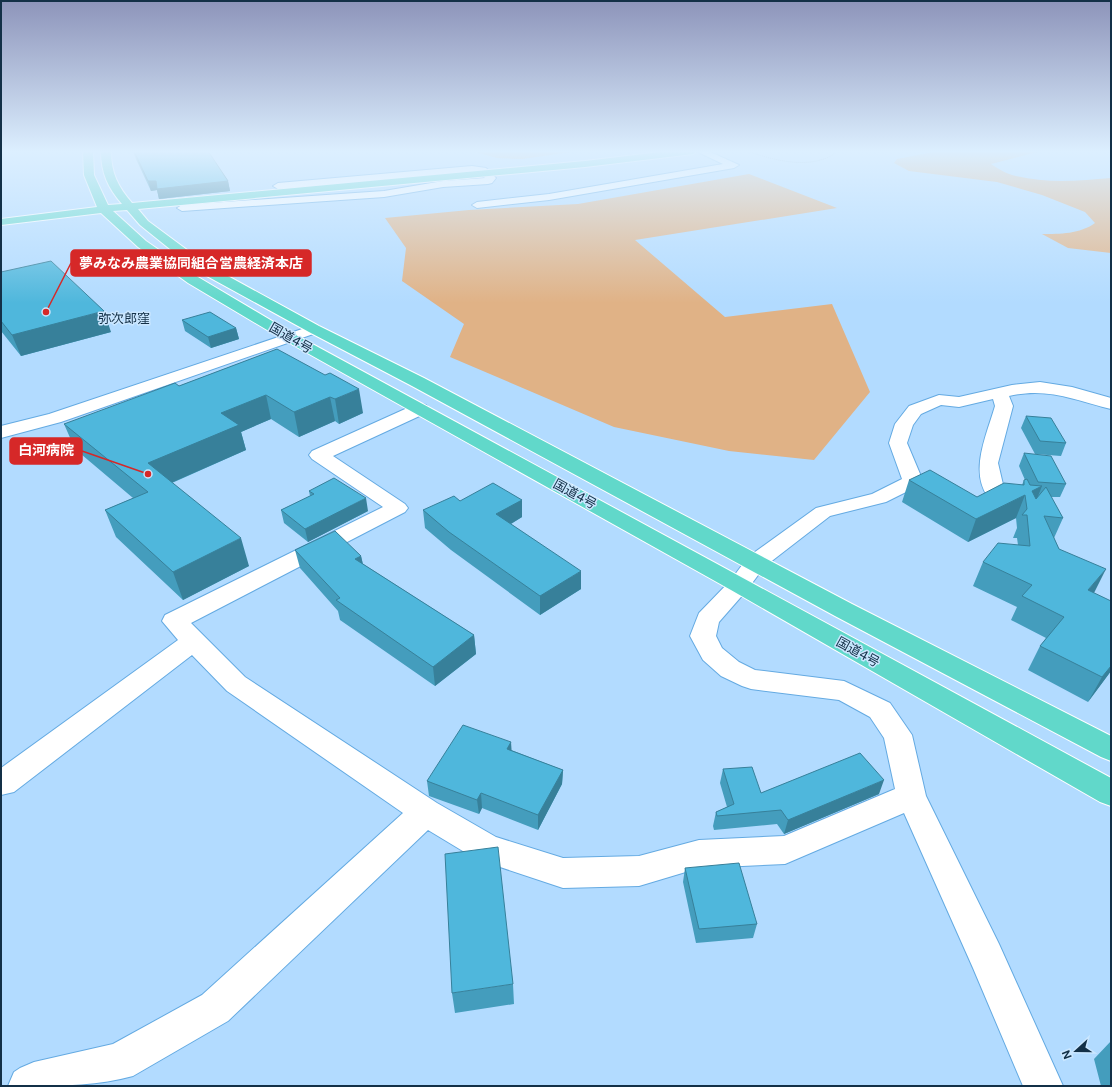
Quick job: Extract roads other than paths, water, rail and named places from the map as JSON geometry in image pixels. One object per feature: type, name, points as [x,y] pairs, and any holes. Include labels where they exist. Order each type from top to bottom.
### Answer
[{"type":"highway","name":"国道4号","points":[[101,202],[104,209],[142,244],[192,280],[289,337],[739,585],[1111,793]]},
{"type":"highway","name":"国道4号","points":[[125,202],[144,223],[201,267],[314,329],[418,382],[756,562],[799,587],[1020,700],[1111,749]]},
{"type":"highway","points":[[1,222],[104,209],[187,202]]},
{"type":"street","points":[[182,208],[268,202]]},
{"type":"street","points":[[365,202],[369,208]]},
{"type":"street","points":[[477,205],[507,202]]},
{"type":"street","points":[[1,432],[55,418],[314,329]]},
{"type":"street","points":[[1043,1086],[986,956],[911,796],[898,736],[880,710],[844,691],[751,679],[730,669],[712,654],[703,636],[708,619],[739,585],[756,562],[823,512],[879,498],[913,481],[898,443],[904,424],[915,410],[939,400],[959,402],[999,393],[1040,387],[1072,392],[1111,404]]},
{"type":"street","points":[[995,493],[988,463],[1004,406],[999,393]]},
{"type":"street","points":[[420,409],[319,455],[398,508],[174,621],[236,684],[426,812],[487,849],[563,873],[639,871],[699,854],[785,850],[911,796]]},
{"type":"street","points":[[3,783],[194,641]]},
{"type":"street","points":[[28,1086],[34,1082],[119,1062],[215,1008],[426,812]]},
{"type":"place","name":"夢みなみ農業協同組合営農経済本店","points":[[46,312]]},
{"type":"place","name":"白河病院","points":[[148,474]]},
{"type":"district","name":"弥次郎窪","points":[[124,318]]}]
